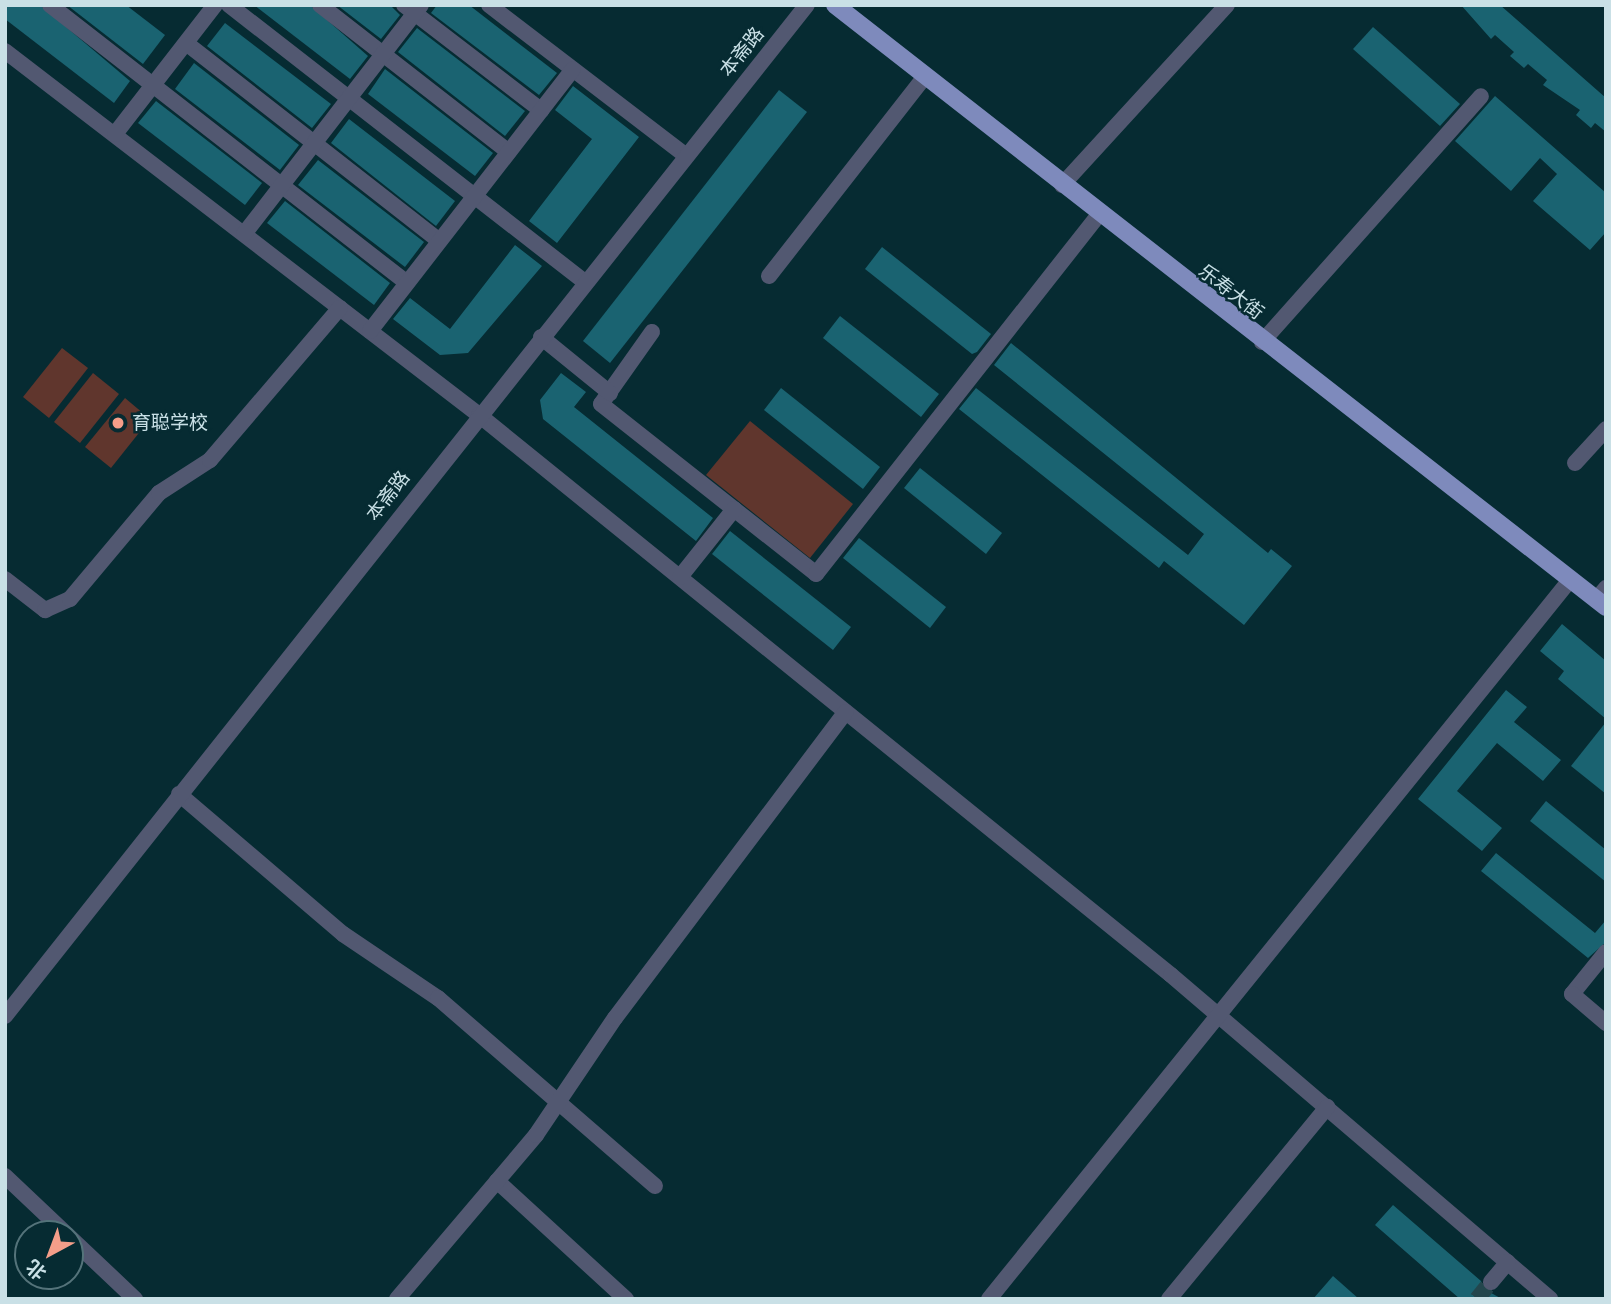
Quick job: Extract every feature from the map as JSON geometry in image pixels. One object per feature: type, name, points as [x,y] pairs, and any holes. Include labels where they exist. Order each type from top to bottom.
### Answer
[{"type":"main road","name":"乐寿大街","points":[[835,5],[1262,342],[1570,580],[1602,599]]},
{"type":"street","points":[[50,5],[407,283]]},
{"type":"street","points":[[114,134],[215,5]]},
{"type":"street","points":[[229,5],[585,282]]},
{"type":"street","points":[[320,5],[509,152]]},
{"type":"street","points":[[489,5],[685,155]]},
{"type":"street","name":"本斋路","points":[[5,1016],[685,155],[807,5]]},
{"type":"street","points":[[1062,185],[1227,5]]},
{"type":"street","points":[[244,234],[383,54],[413,8],[541,110]]},
{"type":"street","points":[[186,43],[439,241]]},
{"type":"street","points":[[5,51],[480,415],[1220,1016],[1550,1299]]},
{"type":"street","points":[[370,331],[573,69]]},
{"type":"street","points":[[769,276],[925,76]]},
{"type":"street","points":[[1262,342],[1481,96]]},
{"type":"street","points":[[652,332],[601,404],[816,574],[1099,214]]},
{"type":"street","points":[[5,579],[45,610],[70,599],[159,494],[211,460],[340,308]]},
{"type":"street","points":[[541,337],[610,393]]},
{"type":"street","points":[[1575,463],[1606,429]]},
{"type":"street","points":[[680,578],[734,509]]},
{"type":"street","points":[[989,1299],[1570,580]]},
{"type":"street","points":[[397,1299],[558,1106],[615,1018],[846,712]]},
{"type":"street","points":[[179,794],[343,934],[438,998],[558,1106],[655,1186]]},
{"type":"street","points":[[1606,952],[1572,995],[1606,1023]]},
{"type":"street","points":[[1168,1299],[1327,1107]]},
{"type":"street","points":[[5,1176],[135,1299]]},
{"type":"street","points":[[497,1181],[626,1299]]},
{"type":"street","points":[[1491,1282],[1508,1262]]},
{"type":"shaded area","points":[[62,348],[88,368],[49,418],[23,397]]},
{"type":"shaded area","points":[[93,373],[119,394],[80,443],[54,422]]},
{"type":"shaded area","points":[[125,398],[150,419],[111,468],[85,447]]},
{"type":"shaded area","points":[[750,421],[853,504],[810,558],[706,475]]},
{"type":"building","points":[[5,5],[40,5],[130,81],[114,103],[5,19]]},
{"type":"building","points":[[67,5],[126,5],[165,35],[143,64]]},
{"type":"building","points":[[254,5],[310,5],[368,56],[350,79]]},
{"type":"building","points":[[337,5],[390,5],[400,15],[381,39]]},
{"type":"building","points":[[437,5],[469,5],[557,73],[539,95],[431,13]]},
{"type":"building","points":[[1461,5],[1500,5],[1606,98],[1606,132],[1595,123],[1591,128],[1576,115],[1580,110],[1543,85],[1547,80],[1528,64],[1524,68],[1510,56],[1514,52],[1495,35],[1491,39]]},
{"type":"building","points":[[225,23],[331,104],[312,128],[207,46]]},
{"type":"building","points":[[1373,27],[1460,104],[1440,126],[1353,49]]},
{"type":"building","points":[[417,28],[525,111],[505,136],[398,52]]},
{"type":"building","points":[[194,63],[299,145],[280,170],[175,89]]},
{"type":"building","points":[[385,69],[493,153],[475,176],[368,94]]},
{"type":"building","points":[[573,86],[639,137],[557,243],[529,221],[592,139],[555,110]]},
{"type":"building","points":[[779,90],[807,112],[610,363],[583,341]]},
{"type":"building","points":[[1495,96],[1606,193],[1606,232],[1590,250],[1533,201],[1557,174],[1540,158],[1511,191],[1455,141]]},
{"type":"building","points":[[156,101],[262,183],[245,205],[138,123]]},
{"type":"building","points":[[349,119],[455,201],[436,226],[331,143]]},
{"type":"building","points":[[318,160],[424,242],[405,267],[298,185]]},
{"type":"building","points":[[285,201],[390,283],[374,305],[267,223]]},
{"type":"building","points":[[515,245],[542,266],[468,353],[440,355],[393,319],[410,298],[450,329]]},
{"type":"building","points":[[882,247],[991,334],[977,352],[972,354],[865,269]]},
{"type":"building","points":[[840,316],[939,394],[921,417],[823,338]]},
{"type":"building","points":[[1011,343],[1268,553],[1271,549],[1292,566],[1244,625],[1164,561],[1159,568],[959,409],[976,388],[1188,555],[1204,534],[994,365]]},
{"type":"building","points":[[561,373],[586,392],[574,407],[713,518],[696,541],[543,419],[540,400]]},
{"type":"building","points":[[781,388],[880,467],[863,489],[764,410]]},
{"type":"building","points":[[920,468],[1002,533],[986,554],[904,488]]},
{"type":"building","points":[[730,531],[851,627],[833,650],[712,554]]},
{"type":"building","points":[[859,538],[946,607],[930,628],[843,558]]},
{"type":"building","points":[[1562,624],[1606,661],[1606,719],[1558,679],[1564,671],[1540,651]]},
{"type":"building","points":[[1506,690],[1527,707],[1514,722],[1561,760],[1543,781],[1497,743],[1457,791],[1502,828],[1482,851],[1418,799]]},
{"type":"building","points":[[1606,722],[1606,794],[1571,766]]},
{"type":"building","points":[[1546,801],[1606,850],[1606,882],[1530,821]]},
{"type":"building","points":[[1496,853],[1595,933],[1606,920],[1606,942],[1588,958],[1481,871]]},
{"type":"building","points":[[1393,1205],[1481,1281],[1484,1289],[1502,1299],[1460,1299],[1375,1225]]},
{"type":"building","points":[[1333,1276],[1359,1299],[1313,1299]]},
{"type":"tunnel","points":[[1477,1299],[1491,1282]]},
{"type":"place","name":"育聪学校","points":[[118,423]]}]
